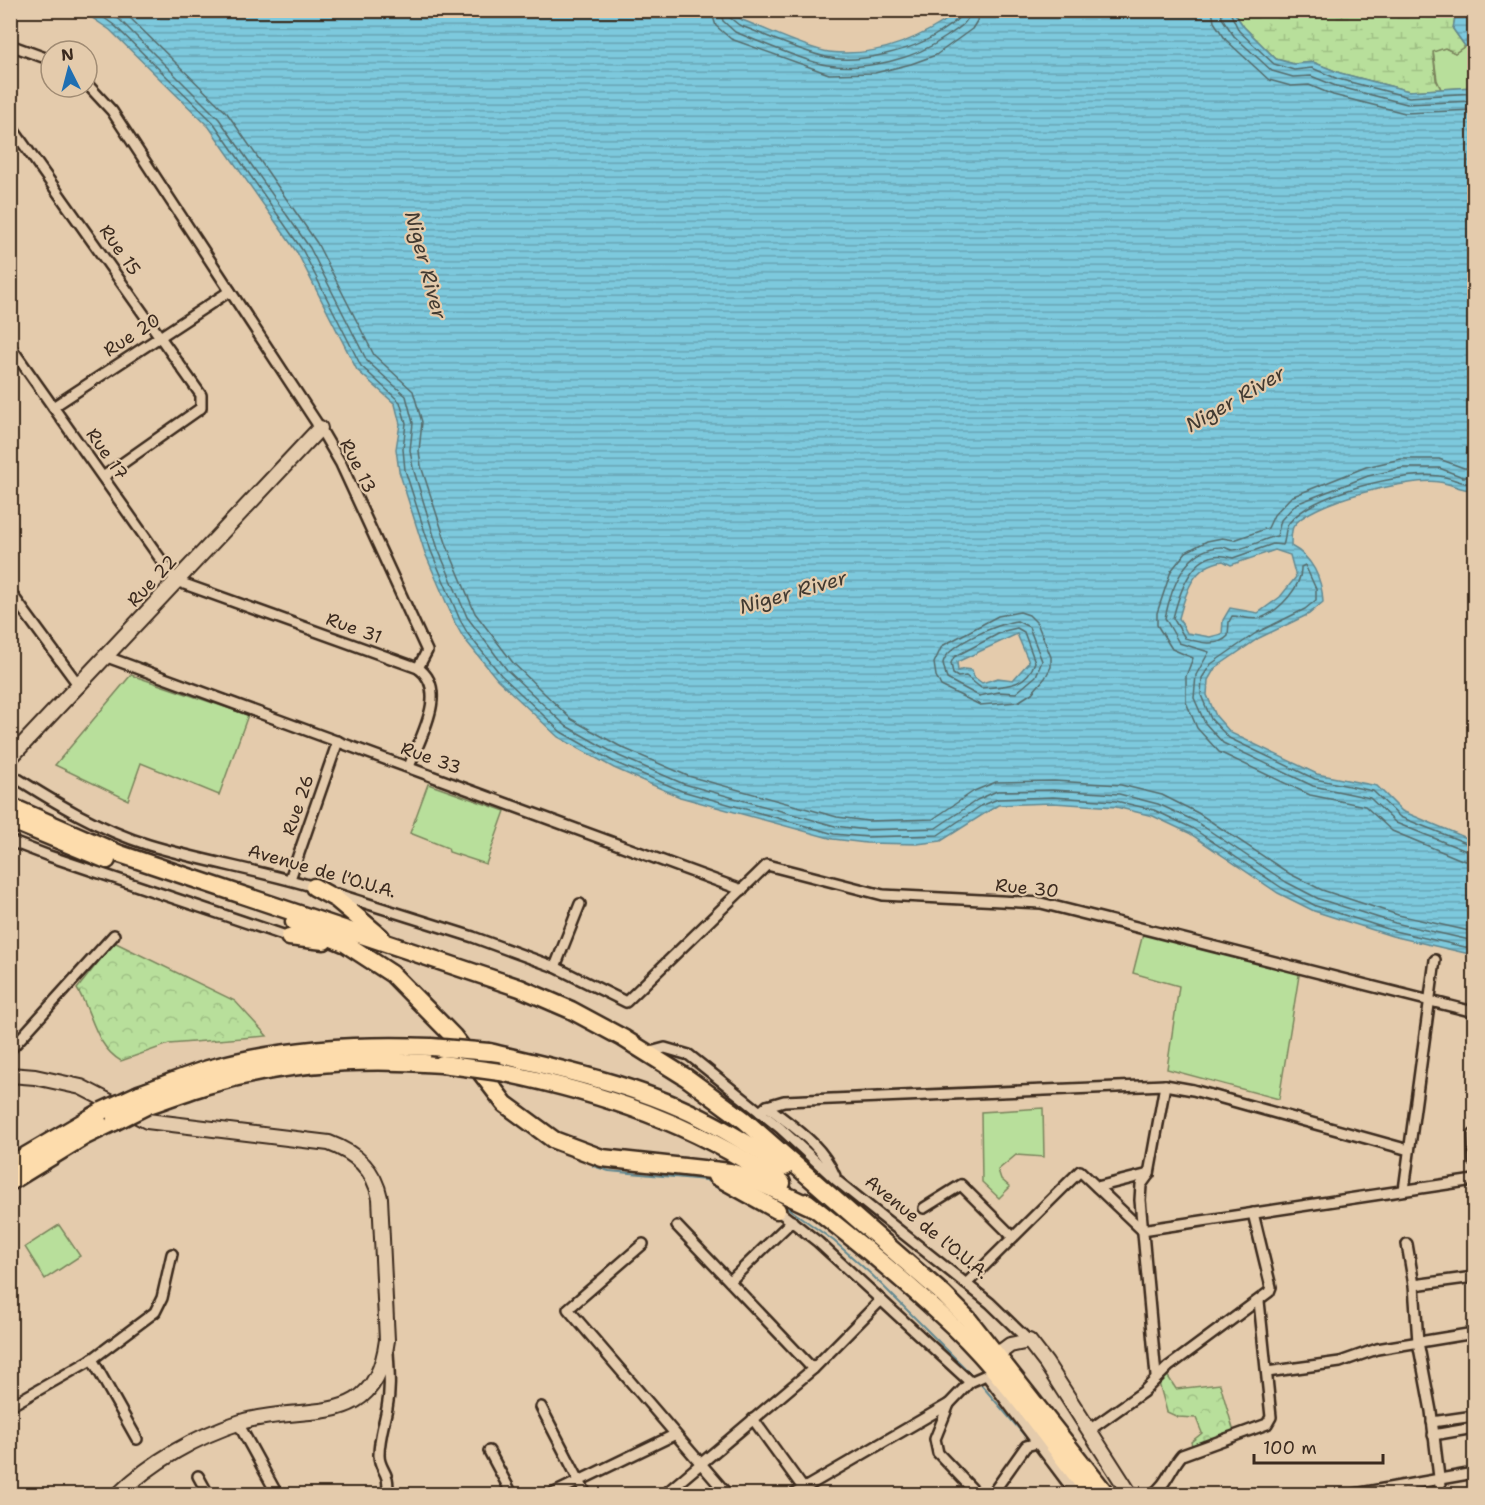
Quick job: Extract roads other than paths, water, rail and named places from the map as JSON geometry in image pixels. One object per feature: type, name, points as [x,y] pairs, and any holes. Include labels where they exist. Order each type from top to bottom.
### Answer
[{"type":"highway","points":[[10,806],[120,854],[520,988],[571,1010],[650,1052],[744,1120],[818,1187]]},
{"type":"highway","points":[[10,820],[83,852],[294,922],[346,944],[392,974],[411,991],[453,1036],[505,1104],[530,1125],[554,1140],[602,1158],[699,1167],[749,1178],[814,1208]]},
{"type":"highway","points":[[314,887],[336,899],[389,943]]},
{"type":"highway","points":[[289,937],[346,944]]},
{"type":"highway","points":[[10,1165],[208,1069],[261,1058],[326,1049],[431,1047],[489,1052],[564,1069],[657,1100],[710,1122],[818,1187]]},
{"type":"highway","points":[[142,1100],[266,1071],[328,1063],[399,1061],[500,1072],[583,1090],[629,1105],[672,1123],[723,1146],[787,1187],[814,1208]]},
{"type":"highway","points":[[10,1182],[85,1136],[108,1117]]},
{"type":"highway","points":[[699,1167],[777,1210]]},
{"type":"highway","name":"Avenue de l'O.U.A.","points":[[818,1187],[943,1293],[990,1364],[1091,1494]]},
{"type":"highway","name":"Avenue de l'O.U.A.","points":[[814,1208],[874,1256],[955,1328],[1106,1494]]},
{"type":"street","points":[[10,45],[39,56]]},
{"type":"street","name":"Rue 13","points":[[99,97],[112,111],[320,428],[341,464],[426,651],[418,668]]},
{"type":"street","name":"Rue 15","points":[[10,125],[201,395],[201,408],[103,477]]},
{"type":"street","name":"Rue 20","points":[[53,407],[230,291]]},
{"type":"street","name":"Rue 17","points":[[10,346],[176,581]]},
{"type":"street","name":"Rue 22","points":[[10,758],[80,687],[320,428]]},
{"type":"street","name":"Rue 31","points":[[176,581],[418,668]]},
{"type":"street","points":[[10,592],[80,687]]},
{"type":"street","name":"Rue 33","points":[[108,657],[742,890]]},
{"type":"street","points":[[409,767],[432,706],[433,690],[430,682],[418,668]]},
{"type":"street","name":"Rue 26","points":[[290,879],[338,741]]},
{"type":"street","name":"Avenue de l'O.U.A.","points":[[10,774],[108,829],[147,844],[290,879],[473,937],[555,967],[626,1002]]},
{"type":"street","points":[[10,841],[289,937]]},
{"type":"street","name":"Rue 30","points":[[626,1002],[767,865],[883,895],[1041,903],[1429,999],[1473,1012]]},
{"type":"street","points":[[555,967],[580,904]]},
{"type":"street","points":[[10,1050],[114,935]]},
{"type":"street","points":[[1404,1190],[1435,960]]},
{"type":"street","name":"Avenue de l'O.U.A.","points":[[650,1052],[665,1048],[689,1055],[764,1109],[836,1180],[966,1284],[1029,1341],[1046,1363],[1130,1494]]},
{"type":"street","points":[[10,1075],[43,1078],[81,1087],[147,1121],[301,1139],[346,1149],[360,1160],[377,1183],[380,1198],[390,1379],[380,1438],[379,1459],[390,1481],[387,1494]]},
{"type":"street","points":[[764,1109],[784,1101],[1165,1085],[1193,1090],[1409,1150]]},
{"type":"street","points":[[1156,1376],[1142,1230],[1142,1185],[1149,1174],[1165,1085]]},
{"type":"street","points":[[1473,1135],[1474,1161]]},
{"type":"street","points":[[966,1284],[1080,1172],[1142,1230]]},
{"type":"street","points":[[1097,1187],[1149,1174]]},
{"type":"street","points":[[1142,1230],[1474,1180]]},
{"type":"street","points":[[924,1208],[961,1185],[1013,1237]]},
{"type":"street","points":[[777,1210],[818,1242],[970,1382]]},
{"type":"street","points":[[1088,1431],[1143,1392],[1156,1376],[1269,1292],[1271,1287],[1253,1213]]},
{"type":"street","points":[[729,1281],[792,1221]]},
{"type":"street","points":[[677,1226],[813,1369]]},
{"type":"street","points":[[643,1244],[568,1309],[698,1464],[727,1494]]},
{"type":"street","points":[[1407,1244],[1414,1285],[1418,1342],[1432,1422],[1441,1494]]},
{"type":"street","points":[[10,1406],[92,1359],[155,1312],[162,1298],[172,1254]]},
{"type":"street","points":[[1414,1285],[1474,1277]]},
{"type":"street","points":[[665,1494],[813,1369],[881,1300]]},
{"type":"street","points":[[1152,1494],[1160,1490],[1174,1464],[1182,1455],[1267,1424],[1271,1417],[1259,1301]]},
{"type":"street","points":[[1267,1372],[1340,1362],[1377,1349],[1474,1333]]},
{"type":"street","points":[[119,1494],[135,1478],[198,1439],[238,1423],[260,1417],[328,1411],[351,1404],[362,1397],[379,1375],[387,1340]]},
{"type":"street","points":[[794,1494],[806,1491],[949,1404],[1010,1345],[1029,1341]]},
{"type":"street","points":[[92,1359],[137,1439]]},
{"type":"street","name":"Avenue de l'O.U.A.","points":[[990,1364],[1037,1443],[1076,1494]]},
{"type":"street","points":[[949,1404],[934,1439],[935,1448],[977,1494]]},
{"type":"street","points":[[541,1407],[586,1494]]},
{"type":"street","points":[[1432,1422],[1474,1416]]},
{"type":"street","points":[[753,1419],[806,1491]]},
{"type":"street","points":[[238,1423],[278,1494]]},
{"type":"street","points":[[1433,1435],[1474,1428]]},
{"type":"street","points":[[552,1494],[674,1435]]},
{"type":"street","points":[[992,1494],[1026,1446],[1037,1443]]},
{"type":"street","points":[[489,1451],[512,1494]]},
{"type":"street","points":[[1355,1494],[1474,1473]]},
{"type":"street","points":[[198,1476],[208,1494]]},
{"type":"water","points":[[1470,10],[1474,11],[1474,49],[1465,46],[1453,29],[1455,17]]},
{"type":"water","name":"Niger River","points":[[82,11],[731,11],[742,20],[798,43],[829,52],[847,53],[865,52],[899,44],[930,30],[960,11],[1233,11],[1244,27],[1276,59],[1294,64],[1313,62],[1340,73],[1409,91],[1474,87],[1474,490],[1439,482],[1406,483],[1338,500],[1302,518],[1293,527],[1291,546],[1305,556],[1314,569],[1321,585],[1323,602],[1309,614],[1259,638],[1215,668],[1208,680],[1207,695],[1216,716],[1231,733],[1317,774],[1377,786],[1402,811],[1474,841],[1474,955],[1392,936],[1314,911],[1278,893],[1189,833],[1153,816],[1116,807],[1053,803],[998,805],[941,841],[917,844],[866,843],[833,839],[680,797],[614,768],[558,737],[497,679],[463,637],[455,623],[425,553],[399,471],[396,449],[400,424],[395,404],[357,370],[298,254],[209,127],[110,30]],"holes":[[[1275,550],[1290,555],[1296,577],[1280,597],[1258,613],[1230,608],[1223,620],[1222,634],[1210,637],[1187,633],[1179,618],[1184,599],[1197,574],[1212,564],[1223,561],[1231,565]],[[1017,634],[1029,662],[1013,680],[998,678],[982,683],[974,677],[972,670],[958,671],[957,662]]]},
{"type":"waterway","points":[[593,1166],[609,1171],[706,1180],[717,1188],[726,1190]]},
{"type":"waterway","points":[[778,1201],[834,1241],[872,1275],[974,1377]]},
{"type":"waterway","points":[[978,1381],[1031,1443]]},
{"type":"waterway","points":[[1034,1447],[1046,1461]]}]
